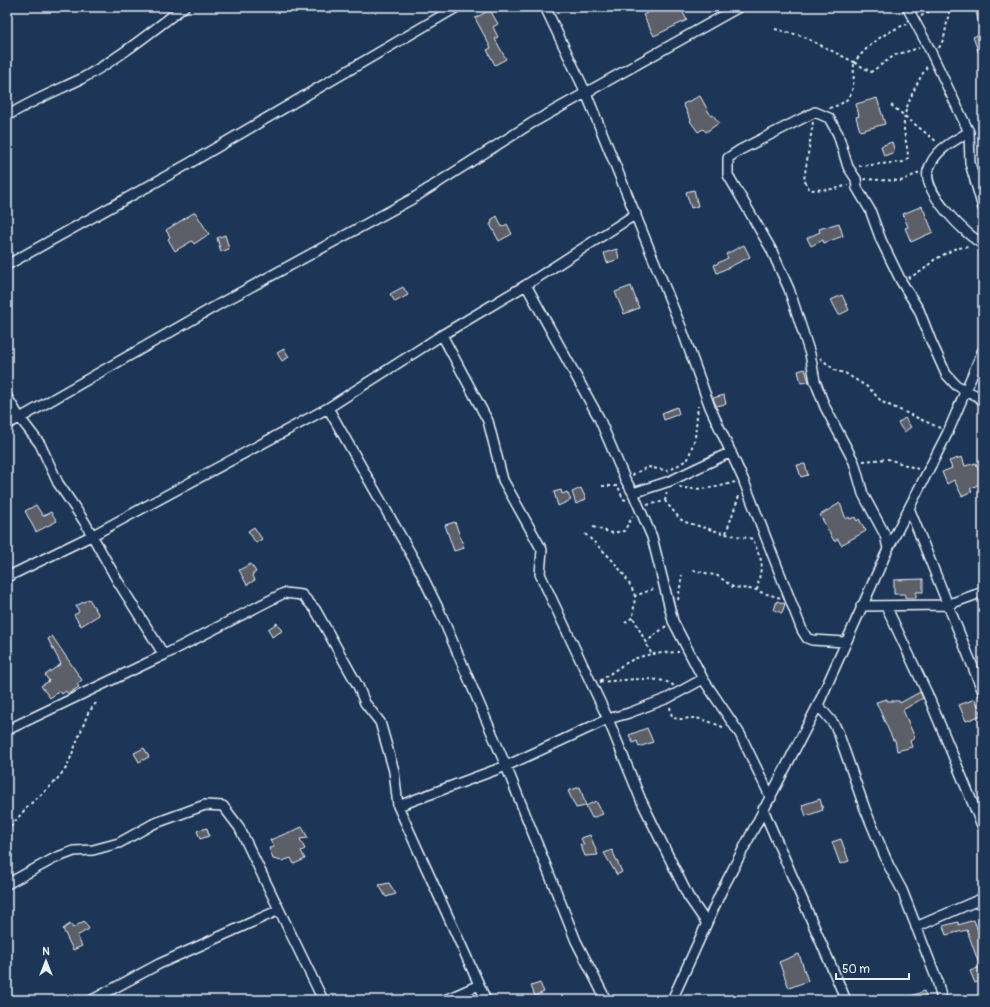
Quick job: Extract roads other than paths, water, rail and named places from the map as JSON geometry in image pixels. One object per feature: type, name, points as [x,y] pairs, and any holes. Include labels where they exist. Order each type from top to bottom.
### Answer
[{"type":"street","points":[[7,116],[27,104],[81,78],[114,58],[184,7]]},
{"type":"street","points":[[7,265],[190,163],[457,7]]},
{"type":"street","points":[[545,7],[586,93],[636,214],[681,327],[710,407],[743,479],[802,630],[807,638],[817,641],[845,642]]},
{"type":"street","points":[[7,424],[223,302],[412,199],[532,123],[739,7]]},
{"type":"street","points":[[907,7],[934,58],[969,132],[970,163],[983,208]]},
{"type":"street","points":[[888,549],[885,535],[863,494],[854,462],[825,407],[815,381],[810,354],[789,289],[771,249],[728,175],[728,158],[740,150],[815,112],[829,118],[838,134],[848,167],[856,179],[857,188],[870,210],[881,240],[901,281],[919,310],[946,374],[952,382],[983,401]]},
{"type":"street","points":[[969,132],[944,146],[939,152],[929,169],[928,182],[940,205],[965,232],[981,243]]},
{"type":"street","points":[[7,577],[92,535],[328,408],[442,335],[526,285],[636,214]]},
{"type":"street","points":[[526,285],[599,418],[625,479],[639,506],[652,537],[673,621],[702,679],[740,734],[771,798]]},
{"type":"street","points":[[442,335],[488,421],[503,480],[542,550],[540,574],[608,719],[641,800],[688,896],[706,922]]},
{"type":"street","points":[[672,1000],[706,922],[818,705],[861,606],[888,549],[910,508],[926,472],[948,432],[983,350]]},
{"type":"street","points":[[7,397],[20,418],[40,444],[58,483],[92,535],[117,580],[164,655]]},
{"type":"street","points":[[328,408],[416,563],[440,612],[506,766],[576,941],[606,1000]]},
{"type":"street","points":[[633,493],[669,476],[731,452]]},
{"type":"street","points":[[910,508],[947,606],[983,692]]},
{"type":"street","points":[[861,606],[947,606],[983,592]]},
{"type":"street","points":[[7,730],[164,655],[284,593],[302,594],[315,609],[358,686],[365,704],[380,722],[394,771],[398,806],[486,1000]]},
{"type":"street","points":[[886,606],[927,693],[983,828]]},
{"type":"street","points":[[398,806],[506,766],[608,719],[630,713],[668,698],[702,679]]},
{"type":"street","points":[[818,705],[834,724],[838,732],[865,809],[889,866],[902,890],[937,980],[942,1000]]},
{"type":"street","points":[[7,884],[55,858],[74,851],[92,850],[119,843],[153,824],[205,804],[223,806],[239,827],[323,1000]]},
{"type":"street","points":[[763,809],[846,1000]]},
{"type":"street","points":[[916,927],[983,898]]},
{"type":"street","points":[[92,1000],[159,964],[279,910]]},
{"type":"street","points":[[445,1000],[479,985]]}]
